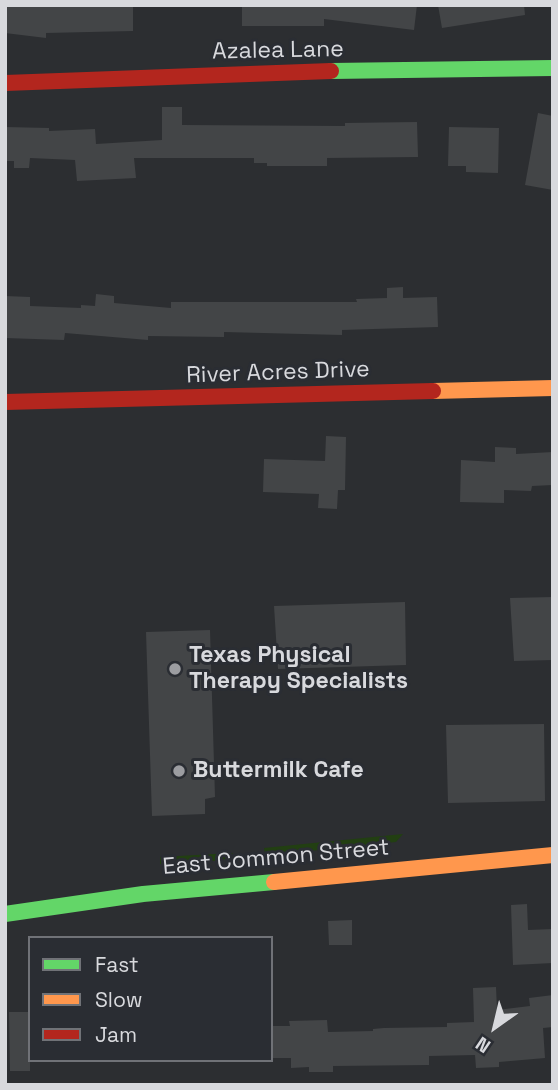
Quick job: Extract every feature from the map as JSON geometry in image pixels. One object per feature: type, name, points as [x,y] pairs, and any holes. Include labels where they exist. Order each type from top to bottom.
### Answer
[{"type":"street","name":"Azalea Lane","points":[[5,83],[296,72],[553,68]]},
{"type":"street","name":"River Acres Drive","points":[[5,402],[553,388]]},
{"type":"street","name":"East Common Street","points":[[5,914],[143,894],[553,855]]},
{"type":"green space","points":[[403,834],[396,842],[271,855],[265,854],[264,848]]},
{"type":"green space","points":[[233,853],[221,860],[171,866],[160,864],[160,857]]},
{"type":"building","points":[[5,5],[133,5],[133,31],[46,33],[46,38],[5,33]]},
{"type":"building","points":[[242,5],[417,5],[414,30],[324,19],[324,26],[242,26]]},
{"type":"building","points":[[438,5],[524,5],[525,15],[442,28]]},
{"type":"building","points":[[162,107],[182,107],[182,125],[345,126],[345,123],[417,122],[418,157],[327,158],[327,166],[267,166],[267,163],[254,163],[254,158],[134,158],[136,178],[77,181],[75,160],[30,158],[29,168],[14,168],[14,161],[5,161],[5,127],[49,128],[49,131],[95,129],[96,144],[162,140]]},
{"type":"building","points":[[538,113],[553,116],[553,190],[525,185]]},
{"type":"building","points":[[449,127],[499,128],[498,173],[466,172],[466,166],[448,166]]},
{"type":"building","points":[[403,287],[403,298],[437,297],[438,327],[342,330],[342,335],[224,332],[224,337],[148,336],[148,340],[65,333],[64,340],[5,338],[5,296],[30,297],[30,306],[81,308],[81,305],[95,306],[96,294],[114,296],[114,303],[171,308],[171,302],[357,302],[356,299],[387,298],[387,288]]},
{"type":"building","points":[[326,436],[346,437],[345,490],[338,490],[337,509],[318,508],[319,494],[263,492],[264,459],[325,461]]},
{"type":"building","points":[[495,447],[516,448],[516,454],[553,452],[553,485],[532,486],[531,491],[504,490],[504,503],[460,502],[461,460],[495,462]]},
{"type":"building","points":[[553,597],[553,660],[514,661],[510,598]]},
{"type":"building","points":[[405,602],[406,665],[278,669],[274,606]]},
{"type":"building","points":[[210,630],[215,797],[205,799],[205,814],[152,816],[146,632]]},
{"type":"building","points":[[544,724],[545,801],[448,803],[446,725]]},
{"type":"building","points":[[527,904],[528,930],[553,929],[553,963],[513,965],[511,905]]},
{"type":"building","points":[[352,920],[352,945],[329,945],[328,921]]},
{"type":"building","points":[[496,987],[497,1010],[530,1006],[529,998],[553,995],[553,1027],[543,1028],[545,1058],[499,1062],[499,1067],[476,1068],[475,1055],[429,1056],[429,1065],[333,1066],[333,1072],[309,1072],[309,1067],[291,1068],[291,1058],[273,1058],[273,1026],[290,1026],[289,1021],[327,1020],[328,1032],[447,1027],[447,1023],[474,1022],[473,988]]},
{"type":"building","points":[[9,1012],[28,1012],[30,1071],[10,1071]]},
{"type":"traffic: fast","points":[[331,71],[553,68]]},
{"type":"traffic: fast","points":[[5,914],[143,894],[274,882]]},
{"type":"traffic: slow","points":[[433,391],[553,388]]},
{"type":"traffic: slow","points":[[274,882],[553,855]]},
{"type":"traffic: jam","points":[[5,83],[331,71]]},
{"type":"traffic: jam","points":[[5,402],[433,391]]},
{"type":"place","name":"Texas Physical Therapy Specialists","points":[[175,669]]},
{"type":"place","name":"Buttermilk Cafe","points":[[179,771]]}]
